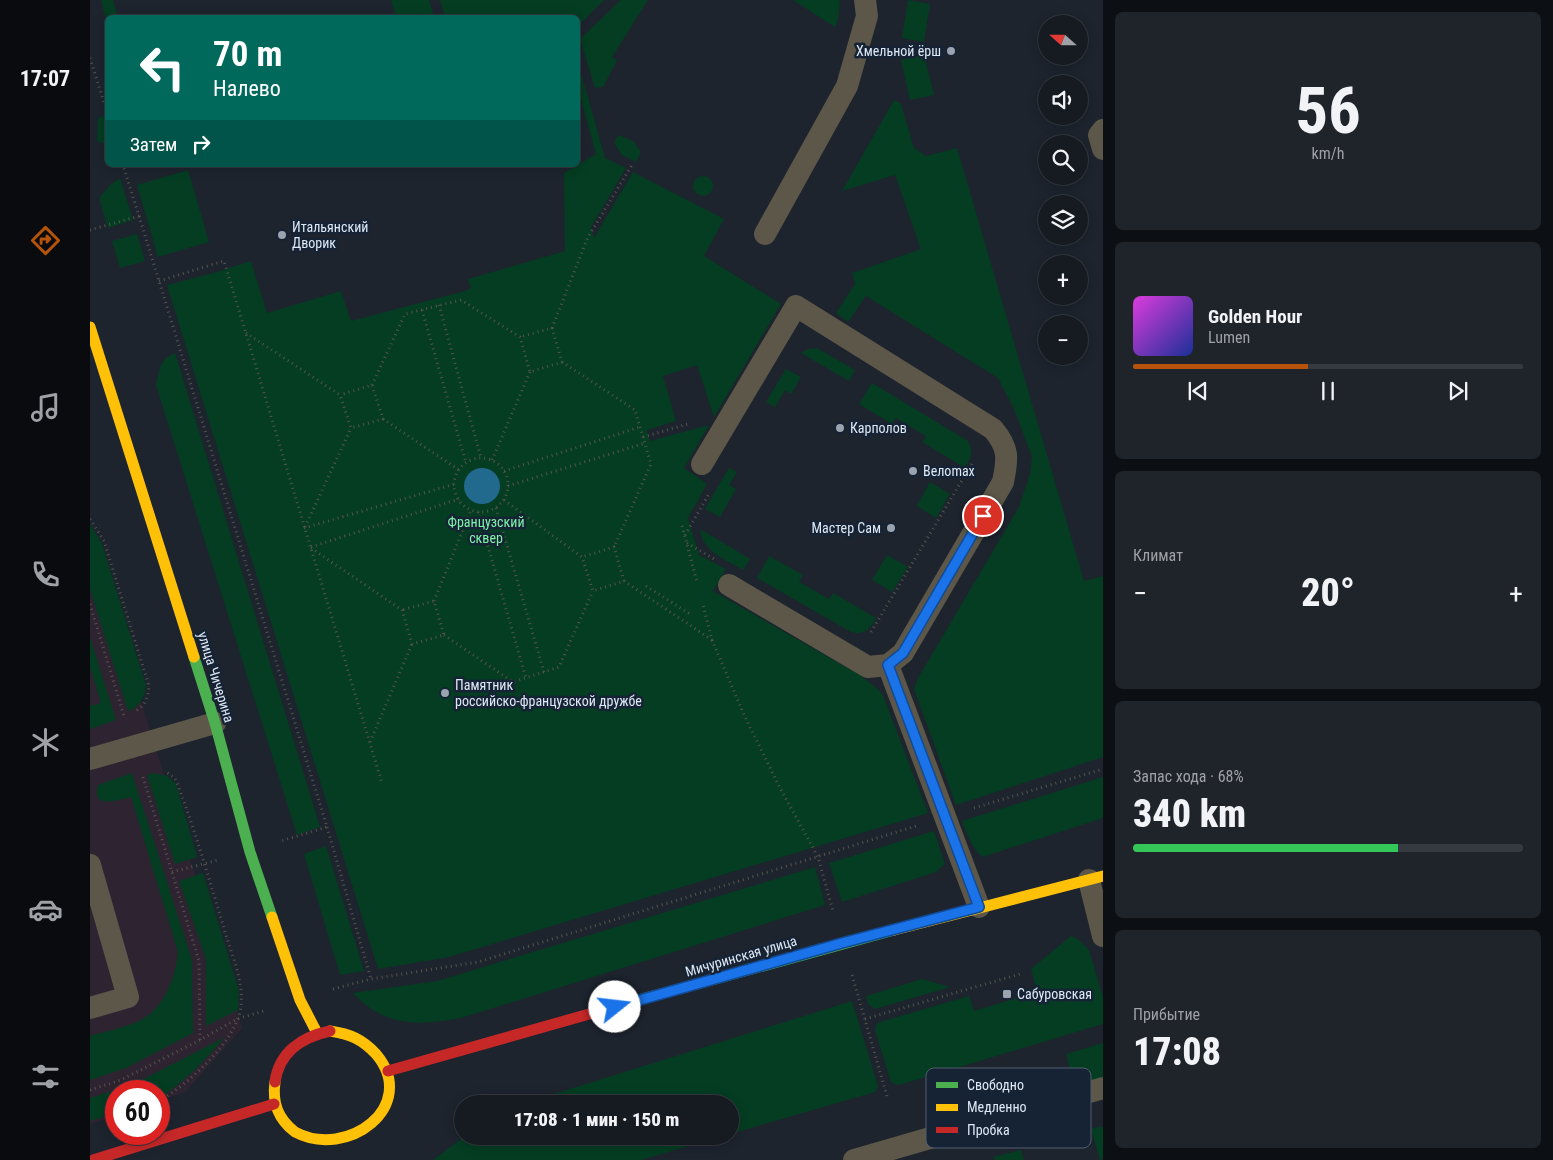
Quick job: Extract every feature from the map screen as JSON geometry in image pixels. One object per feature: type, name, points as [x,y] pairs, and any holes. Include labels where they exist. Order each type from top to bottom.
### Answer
[{"type":"main road","name":"улица Чичерина","points":[[90,327],[215,723],[250,852],[300,1000],[317,1033]]},
{"type":"main road","name":"Мичуринская улица","points":[[388,1070],[842,943],[1096,878]]},
{"type":"main road","points":[[330,1031],[349,1034],[365,1043],[388,1070],[390,1090],[384,1110],[374,1129],[355,1142],[341,1145],[322,1145],[303,1140],[290,1130],[274,1104],[275,1075],[282,1058],[295,1044],[317,1033],[330,1031]]},
{"type":"main road","points":[[92,1160],[274,1104]]},
{"type":"lane","points":[[764,234],[846,86],[867,16],[865,0]]},
{"type":"lane","points":[[1103,130],[1099,135],[1103,149]]},
{"type":"lane","points":[[702,464],[796,306],[993,429],[1002,440],[1006,450],[1007,464],[1003,482],[903,653],[888,665],[868,667],[729,586]]},
{"type":"lane","points":[[888,665],[979,907]]},
{"type":"lane","points":[[90,759],[215,723]]},
{"type":"lane","points":[[90,864],[128,997],[90,1008]]},
{"type":"lane","points":[[1096,878],[1103,936]]},
{"type":"lane","points":[[854,1160],[926,1139]]},
{"type":"path","points":[[90,58],[105,106]]},
{"type":"path","points":[[632,165],[588,238],[552,328],[562,362],[635,410],[651,464],[614,547],[624,581],[712,640]]},
{"type":"path","points":[[124,167],[327,827],[370,979]]},
{"type":"path","points":[[90,230],[139,216]]},
{"type":"path","points":[[158,281],[224,260],[382,783]]},
{"type":"path","points":[[459,470],[382,419],[372,385],[405,314],[461,300],[520,338],[530,372],[492,460]]},
{"type":"path","points":[[439,305],[481,458]]},
{"type":"path","points":[[422,310],[466,463]]},
{"type":"path","points":[[520,338],[552,328]]},
{"type":"path","points":[[245,332],[340,394],[351,428],[304,528]]},
{"type":"path","points":[[530,372],[562,362]]},
{"type":"path","points":[[340,394],[372,385]]},
{"type":"path","points":[[351,428],[382,419]]},
{"type":"path","points":[[504,471],[640,427]]},
{"type":"path","points":[[508,486],[645,444]]},
{"type":"path","points":[[481,458],[492,460],[504,471],[508,479],[504,500],[496,508],[486,512],[471,510],[459,499],[455,491],[459,470],[472,460],[481,458]]},
{"type":"path","points":[[865,636],[870,634],[974,460]]},
{"type":"path","points":[[304,528],[455,484]]},
{"type":"path","points":[[685,534],[713,487]]},
{"type":"path","points":[[310,547],[459,499]]},
{"type":"path","points":[[471,510],[434,601],[444,634],[513,682],[559,667],[593,591],[582,557],[504,500]]},
{"type":"path","points":[[496,508],[544,672]]},
{"type":"path","points":[[478,512],[526,678]]},
{"type":"path","points":[[90,519],[104,541],[149,688],[144,706],[132,714],[124,716]]},
{"type":"path","points":[[682,526],[699,592]]},
{"type":"path","points":[[687,543],[721,563]]},
{"type":"path","points":[[310,547],[402,610],[412,644],[370,744]]},
{"type":"path","points":[[582,557],[614,547]]},
{"type":"path","points":[[593,591],[624,581]]},
{"type":"path","points":[[646,586],[690,614]]},
{"type":"path","points":[[402,610],[434,601]]},
{"type":"path","points":[[702,601],[712,640],[746,719],[780,788],[818,857]]},
{"type":"path","points":[[90,604],[199,961],[200,1040]]},
{"type":"path","points":[[412,644],[444,634]]},
{"type":"path","points":[[343,986],[370,979],[478,962],[1103,769]]},
{"type":"path","points":[[142,773],[153,770],[164,771],[175,778],[204,863],[240,981],[241,1008],[226,1041],[196,1074],[170,1095]]},
{"type":"path","points":[[172,872],[250,852],[327,827]]},
{"type":"path","points":[[865,1019],[1020,974]]},
{"type":"path","points":[[90,1090],[121,1080],[237,1019]]},
{"type":"shaded area","points":[[90,536],[242,1028],[185,1092],[170,1097],[170,1080],[105,1080],[105,1119],[90,1124]]},
{"type":"green space","points":[[101,0],[113,0],[117,15],[105,16]]},
{"type":"green space","points":[[391,0],[429,0],[433,15],[395,15]]},
{"type":"green space","points":[[440,0],[604,0],[580,24],[580,15],[444,15]]},
{"type":"green space","points":[[621,0],[648,0],[612,57],[617,60],[603,87],[595,88],[580,39]]},
{"type":"green space","points":[[793,0],[840,0],[838,20],[835,27]]},
{"type":"green space","points":[[908,0],[930,4],[924,42],[902,38]]},
{"type":"green space","points":[[924,54],[934,95],[910,100],[901,60]]},
{"type":"green space","name":"Французский сквер","points":[[580,69],[605,158],[626,168],[591,227],[594,238],[633,172],[724,219],[704,256],[781,304],[714,417],[697,365],[663,376],[676,421],[647,430],[650,441],[709,425],[684,468],[707,484],[688,518],[699,555],[726,569],[713,591],[861,676],[881,692],[928,813],[449,957],[378,969],[167,285],[251,261],[267,313],[341,291],[351,321],[465,291],[471,288],[468,279],[565,251],[564,173],[574,167],[580,167],[580,164],[596,154],[580,95]]},
{"type":"green space","points":[[894,100],[901,104],[914,148],[926,156],[957,148],[1084,581],[1103,576],[1103,757],[956,805],[914,689],[918,678],[1019,507],[1030,474],[1032,457],[1014,409],[998,378],[866,296],[848,322],[836,313],[855,284],[852,273],[921,249],[895,175],[842,191]]},
{"type":"green space","points":[[105,116],[105,143],[97,141],[98,118]]},
{"type":"green space","points":[[618,135],[633,141],[641,152],[636,162],[622,155],[614,143]]},
{"type":"green space","points":[[188,170],[209,242],[158,257],[137,185]]},
{"type":"green space","points":[[703,176],[710,179],[713,186],[710,193],[703,196],[696,193],[693,186],[696,179]]},
{"type":"green space","points":[[120,178],[133,220],[108,228],[99,198],[111,184]]},
{"type":"green space","points":[[137,234],[145,261],[120,268],[112,241]]},
{"type":"green space","points":[[817,348],[855,370],[849,381],[801,353],[808,349]]},
{"type":"green space","points":[[175,353],[320,827],[297,835],[156,385],[163,362]]},
{"type":"green space","points":[[786,369],[801,377],[791,394],[785,390],[775,407],[766,402]]},
{"type":"green space","points":[[872,383],[968,441],[971,455],[965,468],[922,442],[926,436],[896,418],[892,424],[859,404]]},
{"type":"green space","points":[[729,468],[737,472],[729,485],[736,489],[720,517],[705,509]]},
{"type":"green space","points":[[930,482],[950,494],[936,518],[917,506]]},
{"type":"green space","points":[[90,524],[102,544],[146,686],[141,702],[128,711],[90,589]]},
{"type":"green space","points":[[700,529],[750,559],[743,570],[710,549],[705,544]]},
{"type":"green space","points":[[887,555],[908,567],[892,592],[872,580]]},
{"type":"green space","points":[[769,556],[803,575],[799,582],[829,599],[833,593],[876,618],[874,622],[866,631],[860,633],[851,632],[757,578]]},
{"type":"green space","points":[[90,637],[116,720],[90,729],[90,706],[101,703],[90,667]]},
{"type":"green space","points":[[132,773],[192,960],[193,1033],[126,1068],[90,1080],[90,1036],[127,1026],[148,1016],[167,991],[177,962],[178,952],[131,797],[107,802],[98,798],[98,785]]},
{"type":"green space","points":[[153,773],[167,776],[176,784],[197,857],[175,864],[147,775]]},
{"type":"green space","points":[[1103,777],[1103,818],[983,857],[973,846],[962,821]]},
{"type":"green space","points":[[934,831],[945,864],[936,872],[842,902],[829,863]]},
{"type":"green space","points":[[326,846],[364,971],[340,975],[304,854]]},
{"type":"green space","points":[[815,867],[825,905],[461,1018],[417,1023],[390,1018],[365,1004],[353,993],[437,981]]},
{"type":"green space","points":[[203,873],[239,991],[238,1010],[206,1026],[206,959],[179,881]]},
{"type":"green space","points":[[1071,936],[1078,939],[1089,950],[1103,997],[1103,1024],[956,1068],[926,1068],[926,1077],[899,1085],[891,1082],[875,1030],[876,1025],[880,1022],[969,996],[974,1011],[1037,992],[1031,969]]},
{"type":"green space","points":[[922,979],[950,987],[875,1009],[868,1004],[866,996]]},
{"type":"green space","points":[[852,1001],[878,1086],[875,1092],[739,1131],[739,1095],[551,1095]]},
{"type":"green space","points":[[225,1037],[186,1078],[170,1090],[170,1080],[142,1080]]},
{"type":"green space","points":[[1103,1043],[1103,1080],[1091,1084],[1091,1068],[1070,1068],[1066,1054]]},
{"type":"green space","points":[[105,1093],[105,1116],[90,1121],[90,1098]]},
{"type":"green space","points":[[1103,1126],[1103,1159],[1100,1160],[1091,1129]]},
{"type":"green space","points":[[454,1144],[692,1145],[641,1160],[433,1160]]},
{"type":"green space","points":[[1021,1150],[1024,1160],[994,1160],[993,1157]]},
{"type":"water","points":[[482,468],[489,469],[495,473],[499,479],[499,493],[495,499],[489,503],[482,504],[475,503],[469,499],[465,493],[464,486],[465,479],[469,473],[475,469]]},
{"type":"traffic: fast","points":[[194,657],[215,723],[250,852],[272,917]]},
{"type":"traffic: fast","points":[[635,1001],[894,930]]},
{"type":"traffic: slow","points":[[90,327],[194,657]]},
{"type":"traffic: slow","points":[[894,930],[1103,876]]},
{"type":"traffic: slow","points":[[272,917],[300,1000],[317,1033]]},
{"type":"traffic: slow","points":[[275,1082],[274,1097],[280,1116],[295,1132],[315,1139],[336,1139],[355,1133],[372,1123],[383,1109],[389,1092],[387,1073],[376,1054],[361,1041],[330,1031]]},
{"type":"traffic: jam","points":[[388,1071],[635,1001]]},
{"type":"traffic: jam","points":[[275,1082],[281,1062],[293,1048],[310,1037],[330,1031]]},
{"type":"traffic: jam","points":[[93,1160],[274,1104]]},
{"type":"place","name":"Хмельной ёрш","points":[[951,51]]},
{"type":"place","name":"Итальянский Дворик","points":[[282,235]]},
{"type":"place","name":"Карполов","points":[[840,428]]},
{"type":"place","name":"Велоmax","points":[[913,471]]},
{"type":"place","name":"Мастер Сам","points":[[891,528]]},
{"type":"place","name":"Памятник российско-французской дружбе","points":[[445,693]]},
{"type":"place","name":"Сабуровская","points":[[1007,994]]},
{"type":"route","points":[[615,1007],[842,943],[979,907],[888,665],[903,653],[983,516]]}]
